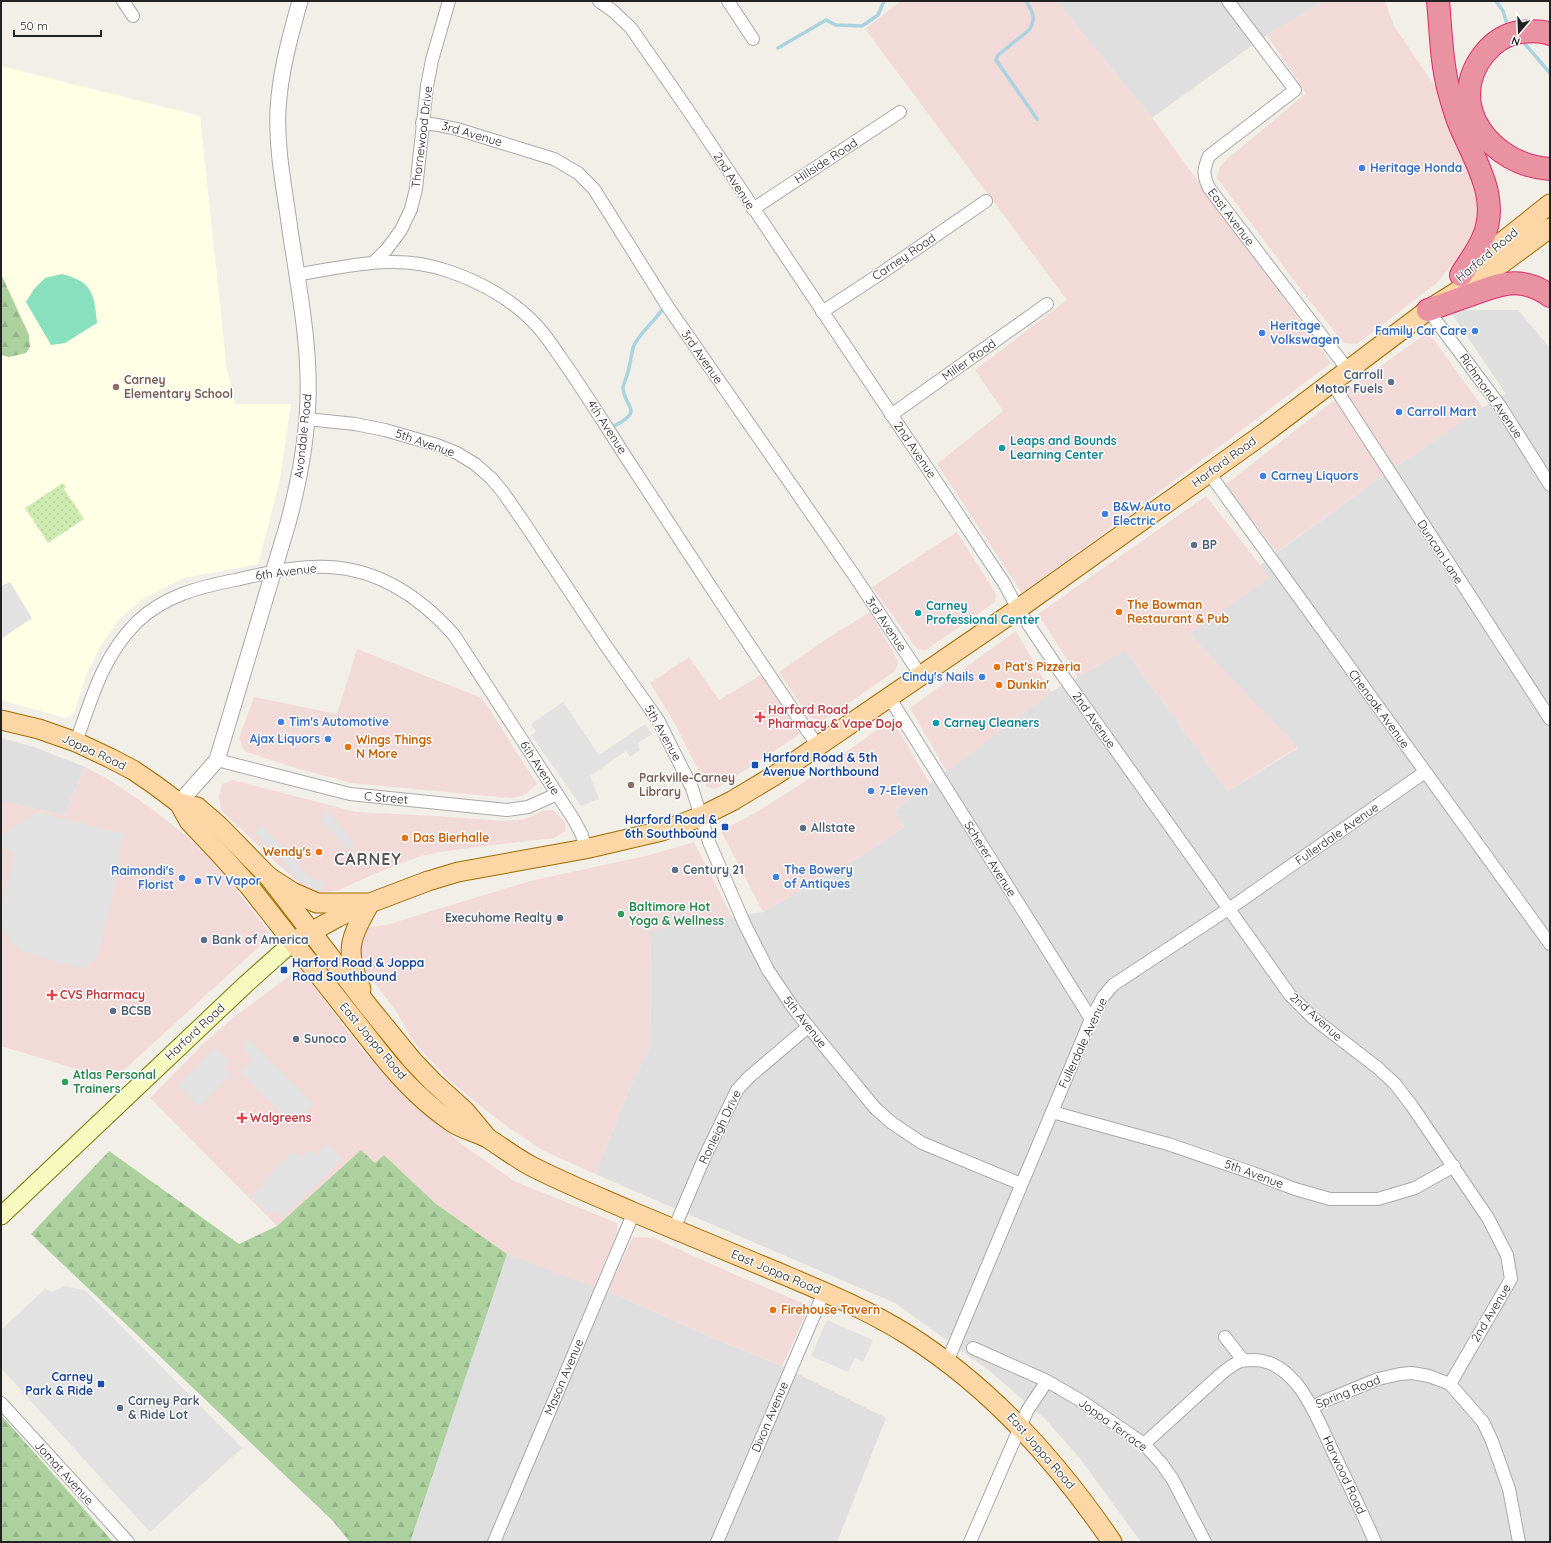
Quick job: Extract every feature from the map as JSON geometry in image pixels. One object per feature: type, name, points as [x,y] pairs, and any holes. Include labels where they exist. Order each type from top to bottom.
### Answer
[{"type":"highway","points":[[1438,1],[1443,55],[1449,90],[1458,122],[1487,189],[1490,210],[1484,238],[1461,275]]},
{"type":"highway","points":[[1550,34],[1537,31],[1515,33],[1495,43],[1485,53],[1474,69],[1469,92],[1469,103],[1476,122],[1493,146],[1506,156],[1520,163],[1536,168],[1550,169]]},
{"type":"highway","points":[[1428,310],[1497,284],[1524,284],[1536,288],[1550,296]]},
{"type":"main road","name":"Harford Road","points":[[1428,310],[1461,275],[1550,204]]},
{"type":"main road","name":"Harford Road","points":[[1,1216],[246,984],[293,942],[310,932],[370,903],[428,881],[458,872],[585,849],[662,831],[702,816],[754,789],[1018,609],[1209,473],[1332,383],[1428,310],[1501,264],[1550,228]]},
{"type":"main road","name":"Joppa Road","points":[[1,720],[40,729],[76,742],[133,770],[179,803],[189,821],[235,870],[293,942]]},
{"type":"main road","name":"Joppa Road","points":[[179,803],[197,807],[219,826],[269,878],[310,932]]},
{"type":"main road","points":[[269,878],[294,893],[317,903],[370,903],[356,928],[352,938],[350,950],[356,978],[368,1006]]},
{"type":"main road","name":"East Joppa Road","points":[[310,932],[417,1066],[465,1111],[487,1138]]},
{"type":"main road","name":"East Joppa Road","points":[[293,942],[395,1072],[454,1124],[487,1138],[532,1166],[593,1195],[824,1292],[862,1309],[908,1335],[947,1362],[982,1390],[1021,1427],[1061,1472],[1112,1542]]},
{"type":"street","points":[[123,1],[133,16]]},
{"type":"street","name":"Avondale Road","points":[[179,803],[216,760],[295,498],[304,444],[308,398],[307,357],[278,136],[278,112],[283,65],[300,1]]},
{"type":"street","name":"Thornewood Drive","points":[[374,262],[387,249],[401,230],[409,214],[416,189],[427,86],[432,60],[449,1]]},
{"type":"street","name":"2nd Avenue","points":[[599,1],[613,11],[631,28],[688,110],[1004,584],[1018,609],[1061,673],[1290,994],[1314,1018],[1378,1068],[1395,1084],[1454,1166],[1488,1218],[1507,1255],[1511,1279],[1450,1384]]},
{"type":"street","points":[[728,1],[753,39]]},
{"type":"street","name":"East Avenue","points":[[1228,1],[1295,90],[1209,156],[1205,166],[1204,176],[1208,188],[1348,370]]},
{"type":"street","name":"Hillside Road","points":[[753,209],[900,112]]},
{"type":"street","name":"3rd Avenue","points":[[422,123],[457,129],[554,159],[578,173],[594,189],[668,307],[856,578],[920,676]]},
{"type":"street","name":"Carney Road","points":[[822,312],[986,201]]},
{"type":"street","name":"4th Avenue","points":[[296,275],[374,262],[393,261],[418,263],[447,270],[472,280],[497,293],[519,309],[539,328],[570,371],[721,602],[818,746]]},
{"type":"street","name":"Miller Road","points":[[891,415],[1047,304]]},
{"type":"street","name":"Richmond Avenue","points":[[1428,310],[1500,406],[1550,485]]},
{"type":"street","name":"Duncan Lane","points":[[1332,383],[1550,720]]},
{"type":"street","name":"5th Avenue","points":[[307,419],[355,424],[385,430],[437,445],[457,453],[475,464],[491,478],[525,524],[606,646],[658,720],[692,788],[709,842],[745,925],[781,990],[808,1027],[875,1108],[892,1123],[922,1143],[1021,1184]]},
{"type":"street","name":"Chenoak Avenue","points":[[1209,473],[1550,944]]},
{"type":"street","name":"6th Avenue","points":[[76,742],[96,686],[108,660],[120,642],[146,614],[182,593],[205,586],[274,571],[311,567],[345,569],[389,583],[404,591],[437,616],[454,635],[557,794],[579,830],[585,849]]},
{"type":"street","name":"Scherer Avenue","points":[[889,697],[1092,1019]]},
{"type":"street","name":"C Street","points":[[216,760],[333,791],[374,798],[506,810],[528,807],[557,794]]},
{"type":"street","name":"Fullerdale Avenue","points":[[947,1362],[1021,1184],[1092,1019],[1103,997],[1113,986],[1229,909],[1425,772]]},
{"type":"street","name":"Ronleigh Drive","points":[[674,1229],[705,1156],[737,1090],[749,1077],[808,1027]]},
{"type":"street","name":"5th Avenue","points":[[1052,1112],[1168,1144],[1253,1172],[1295,1189],[1330,1199],[1378,1199],[1415,1188],[1454,1166]]},
{"type":"street","name":"Mason Avenue","points":[[494,1542],[634,1212]]},
{"type":"street","name":"Dixon Avenue","points":[[717,1542],[824,1292]]},
{"type":"street","points":[[1144,1444],[1221,1374],[1233,1364],[1243,1360],[1225,1337]]},
{"type":"street","name":"Joppa Terrace","points":[[973,1348],[1047,1381],[1083,1402],[1144,1444],[1162,1464],[1173,1480],[1205,1542]]},
{"type":"street","name":"Spring Road","points":[[1243,1360],[1261,1360],[1271,1363],[1281,1369],[1291,1376],[1299,1386],[1312,1408],[1322,1402],[1378,1378],[1394,1375],[1412,1373],[1420,1374],[1436,1378],[1450,1384],[1483,1422],[1492,1441],[1509,1489],[1519,1542]]},
{"type":"street","points":[[970,1542],[1032,1403],[1047,1381]]},
{"type":"street","name":"Jomat Avenue","points":[[1,1404],[128,1542]]},
{"type":"street","name":"Harwood Road","points":[[1312,1408],[1375,1542]]},
{"type":"shaded area","points":[[901,1],[1056,1],[1152,118],[1331,363],[1022,593],[937,464],[1003,411],[975,370],[1067,300],[865,29]]},
{"type":"shaded area","points":[[1056,1],[1324,1],[1264,37],[1152,118]]},
{"type":"shaded area","points":[[1324,1],[1385,1],[1394,26],[1439,92],[1478,195],[1478,214],[1475,226],[1466,246],[1438,282],[1357,344],[1344,343],[1301,290],[1217,178],[1219,169],[1225,161],[1306,93],[1267,35]]},
{"type":"shaded area","name":"Carney Elementary School","points":[[1,66],[200,116],[227,370],[235,404],[291,404],[279,484],[258,564],[184,578],[141,600],[118,621],[101,645],[87,673],[74,712],[66,718],[1,700]]},
{"type":"shaded area","points":[[1463,310],[1518,310],[1550,348],[1550,1542],[1141,1542],[1078,1456],[1045,1419],[991,1372],[895,1303],[595,1174],[633,1080],[650,1047],[651,930],[763,912],[866,853],[904,827],[894,811],[1051,692],[1125,650],[1228,791],[1298,748],[1189,634],[1268,578],[1260,565],[1375,481],[1479,410],[1506,394],[1452,314]]},
{"type":"shaded area","points":[[1425,334],[1434,340],[1483,408],[1382,476],[1277,552],[1225,485],[1346,391]]},
{"type":"shaded area","points":[[1206,496],[1269,578],[1189,634],[1298,747],[1228,791],[1125,650],[1078,677],[1038,614]]},
{"type":"shaded area","points":[[957,532],[996,594],[995,602],[926,650],[917,649],[872,587]]},
{"type":"shaded area","points":[[10,582],[32,618],[1,639],[1,586]]},
{"type":"shaded area","points":[[870,612],[898,661],[895,671],[823,721],[809,717],[779,672],[825,640]]},
{"type":"shaded area","points":[[1016,631],[1051,692],[947,772],[910,708]]},
{"type":"shaded area","points":[[357,649],[482,698],[537,784],[523,796],[511,798],[351,783],[289,766],[244,751],[239,738],[254,697],[337,714]]},
{"type":"shaded area","points":[[689,657],[719,700],[761,675],[800,734],[721,786],[714,789],[706,786],[674,722],[650,683]]},
{"type":"shaded area","points":[[563,702],[599,755],[645,724],[652,734],[638,743],[640,750],[630,757],[626,751],[590,776],[599,799],[581,806],[531,735],[536,732],[531,724]]},
{"type":"shaded area","points":[[888,722],[897,728],[930,784],[894,811],[904,827],[866,853],[763,912],[721,831],[757,812],[807,780]]},
{"type":"shaded area","points":[[1,738],[34,747],[85,767],[64,816],[4,801],[1,811]]},
{"type":"shaded area","points":[[85,767],[108,779],[148,806],[188,837],[223,873],[269,932],[262,944],[113,1080],[1,1046],[1,811],[4,801],[64,816]]},
{"type":"shaded area","points":[[233,780],[356,812],[505,821],[526,819],[542,811],[553,810],[565,822],[566,831],[554,838],[476,847],[421,856],[381,871],[339,890],[320,893],[304,887],[221,810],[219,796],[222,784]]},
{"type":"shaded area","points":[[327,809],[354,843],[350,852],[321,821]]},
{"type":"shaded area","points":[[38,812],[125,834],[121,843],[118,873],[97,958],[85,968],[24,952],[13,944],[5,934],[1,921],[1,908],[15,853],[1,848],[1,835]]},
{"type":"shaded area","points":[[261,825],[286,850],[304,872],[316,880],[324,882],[321,891],[311,889],[297,879],[280,858],[255,833]]},
{"type":"shaded area","points":[[694,842],[732,917],[651,930],[650,1047],[633,1080],[595,1174],[540,1149],[497,1119],[449,1080],[413,1041],[396,1011],[360,964],[361,934],[371,927],[386,925],[530,881],[650,855]]},
{"type":"shaded area","points":[[300,968],[360,1047],[396,1088],[424,1114],[466,1147],[514,1181],[617,1223],[617,1234],[594,1287],[507,1254],[436,1204],[384,1155],[375,1164],[361,1150],[277,1226],[150,1098],[205,1042],[233,1018]]},
{"type":"shaded area","points":[[250,1040],[314,1104],[299,1119],[292,1112],[286,1118],[240,1071],[253,1059],[242,1048]]},
{"type":"shaded area","points":[[215,1047],[230,1061],[224,1068],[231,1074],[200,1107],[178,1086]]},
{"type":"shaded area","points":[[328,1144],[342,1159],[283,1217],[276,1210],[270,1215],[251,1197],[264,1183],[262,1181],[293,1151],[300,1158],[309,1149],[316,1155]]},
{"type":"shaded area","points":[[633,1237],[654,1238],[805,1304],[805,1316],[782,1366],[713,1338],[608,1291]]},
{"type":"shaded area","points":[[507,1254],[608,1291],[713,1338],[782,1366],[886,1418],[837,1542],[406,1542]]},
{"type":"shaded area","name":"Carney Park & Ride Lot","points":[[66,1286],[86,1291],[242,1448],[150,1532],[1,1368],[1,1330],[45,1289],[52,1292]]},
{"type":"shaded area","points":[[827,1320],[873,1340],[863,1362],[855,1358],[848,1372],[811,1356]]},
{"type":"green space","points":[[1,274],[29,335],[30,347],[26,353],[9,357],[1,355]]},
{"type":"green space","points":[[62,274],[72,277],[86,285],[93,297],[97,323],[65,343],[51,345],[26,302],[34,289],[45,278]]},
{"type":"green space","points":[[63,483],[66,487],[64,489],[84,519],[48,543],[25,508]]},
{"type":"green space","points":[[361,1150],[375,1163],[384,1155],[436,1204],[507,1254],[410,1542],[350,1542],[332,1520],[31,1234],[109,1151],[239,1244],[277,1226]]},
{"type":"green space","points":[[1,1415],[113,1542],[1,1542]]},
{"type":"waterway","points":[[778,48],[826,20],[836,25],[862,26],[878,15],[884,1]]},
{"type":"waterway","points":[[1026,1],[1033,16],[1031,27],[998,55],[996,60],[1037,119]]},
{"type":"waterway","points":[[1496,1],[1503,11],[1506,21]]},
{"type":"waterway","points":[[1525,44],[1550,73]]},
{"type":"waterway","points":[[614,426],[624,421],[631,412],[623,387],[635,343],[661,311]]},
{"type":"place","name":"Heritage Honda","points":[[1362,168]]},
{"type":"place","name":"Family Car Care","points":[[1475,331]]},
{"type":"place","name":"Heritage Volkswagen","points":[[1262,333]]},
{"type":"place","name":"Carroll Motor Fuels","points":[[1391,382]]},
{"type":"place","name":"Carney Elementary School","points":[[116,387]]},
{"type":"place","name":"Carroll Mart","points":[[1399,412]]},
{"type":"place","name":"Leaps and Bounds Learning Center","points":[[1002,448]]},
{"type":"place","name":"Carney Liquors","points":[[1263,476]]},
{"type":"place","name":"B&W Auto Electric","points":[[1105,514]]},
{"type":"place","name":"BP","points":[[1194,545]]},
{"type":"place","name":"The Bowman Restaurant & Pub","points":[[1119,612]]},
{"type":"place","name":"Carney Professional Center","points":[[918,613]]},
{"type":"place","name":"Pat's Pizzeria","points":[[997,667]]},
{"type":"place","name":"Cindy's Nails","points":[[982,677]]},
{"type":"place","name":"Dunkin'","points":[[999,685]]},
{"type":"place","name":"Harford Road Pharmacy & Vape Dojo","points":[[760,717]]},
{"type":"place","name":"Tim's Automotive","points":[[281,722]]},
{"type":"place","name":"Carney Cleaners","points":[[936,723]]},
{"type":"place","name":"Ajax Liquors","points":[[328,739]]},
{"type":"place","name":"Wings Things N More","points":[[348,747]]},
{"type":"place","name":"Harford Road & 5th Avenue Northbound","points":[[755,765]]},
{"type":"place","name":"Parkville-Carney Library","points":[[631,785]]},
{"type":"place","name":"7-Eleven","points":[[871,791]]},
{"type":"place","name":"Harford Road & 6th Southbound","points":[[725,827]]},
{"type":"place","name":"Allstate","points":[[803,828]]},
{"type":"place","name":"Das Bierhalle","points":[[405,838]]},
{"type":"place","name":"Wendy's","points":[[319,852]]},
{"type":"place","name":"Century 21","points":[[675,870]]},
{"type":"place","name":"The Bowery of Antiques","points":[[776,877]]},
{"type":"place","name":"Raimondi's Florist","points":[[182,878]]},
{"type":"place","name":"TV Vapor","points":[[198,881]]},
{"type":"place","name":"Baltimore Hot Yoga & Wellness","points":[[621,914]]},
{"type":"place","name":"Execuhome Realty","points":[[560,918]]},
{"type":"place","name":"Bank of America","points":[[204,940]]},
{"type":"place","name":"Harford Road & Joppa Road Southbound","points":[[284,970]]},
{"type":"place","name":"CVS Pharmacy","points":[[52,995]]},
{"type":"place","name":"BCSB","points":[[113,1011]]},
{"type":"place","name":"Sunoco","points":[[296,1039]]},
{"type":"place","name":"Atlas Personal Trainers","points":[[65,1082]]},
{"type":"place","name":"Walgreens","points":[[242,1118]]},
{"type":"place","name":"Firehouse Tavern","points":[[773,1310]]},
{"type":"place","name":"Carney Park & Ride","points":[[101,1384]]},
{"type":"place","name":"Carney Park & Ride Lot","points":[[120,1408]]},
{"type":"district","name":"CARNEY","points":[[368,859]]}]
